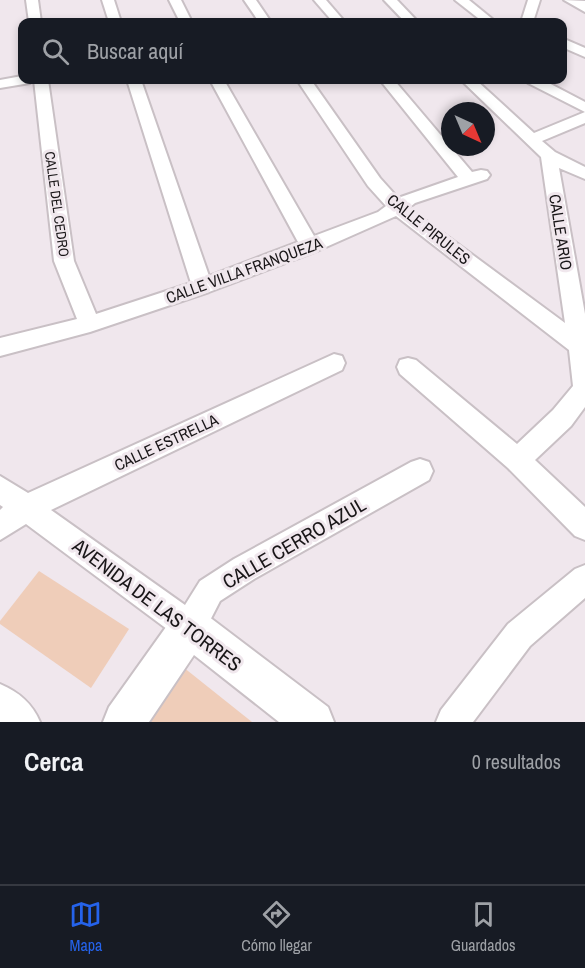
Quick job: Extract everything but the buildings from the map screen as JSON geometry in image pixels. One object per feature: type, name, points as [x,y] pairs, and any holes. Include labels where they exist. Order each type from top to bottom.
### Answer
[{"type":"street","points":[[32,0],[34,18]]},
{"type":"street","points":[[108,0],[114,18]]},
{"type":"street","points":[[175,0],[184,18]]},
{"type":"street","points":[[250,0],[262,18]]},
{"type":"street","points":[[320,0],[336,18]]},
{"type":"street","points":[[390,0],[408,18]]},
{"type":"street","points":[[461,0],[485,18]]},
{"type":"street","points":[[528,18],[534,0]]},
{"type":"street","points":[[572,0],[585,7]]},
{"type":"street","points":[[567,44],[585,53]]},
{"type":"street","points":[[0,84],[18,81]]},
{"type":"street","name":"CALLE DEL CEDRO","points":[[42,84],[64,261],[90,324]]},
{"type":"street","points":[[135,84],[202,287]]},
{"type":"street","points":[[219,84],[310,246]]},
{"type":"street","name":"CALLE PIRULES","points":[[307,84],[374,182],[397,207],[582,347]]},
{"type":"street","name":"CALLE VILLA FRANQUEZA","points":[[0,347],[90,324],[202,287],[384,216],[409,199],[475,177],[391,84]]},
{"type":"street","points":[[472,84],[549,156],[585,174]]},
{"type":"street","points":[[540,84],[585,108]]},
{"type":"street","points":[[530,140],[585,117]]},
{"type":"street","name":"CALLE ARIO","points":[[517,460],[562,418],[585,389],[582,347],[549,156]]},
{"type":"street","name":"CALLE ESTRELLA","points":[[0,526],[26,508],[334,363]]},
{"type":"street","points":[[408,367],[517,460],[585,526]]},
{"type":"street","name":"CALLE CERRO AZUL","points":[[124,722],[190,627],[210,591],[244,569],[420,471]]},
{"type":"street","name":"AVENIDA DE LAS TORRES","points":[[0,489],[190,627],[313,722]]},
{"type":"street","points":[[453,722],[519,635],[585,579]]},
{"type":"street","points":[[0,705],[20,722]]},
{"type":"shaded area","points":[[39,571],[129,629],[91,688],[0,624]]},
{"type":"shaded area","points":[[183,667],[252,722],[149,722]]}]
